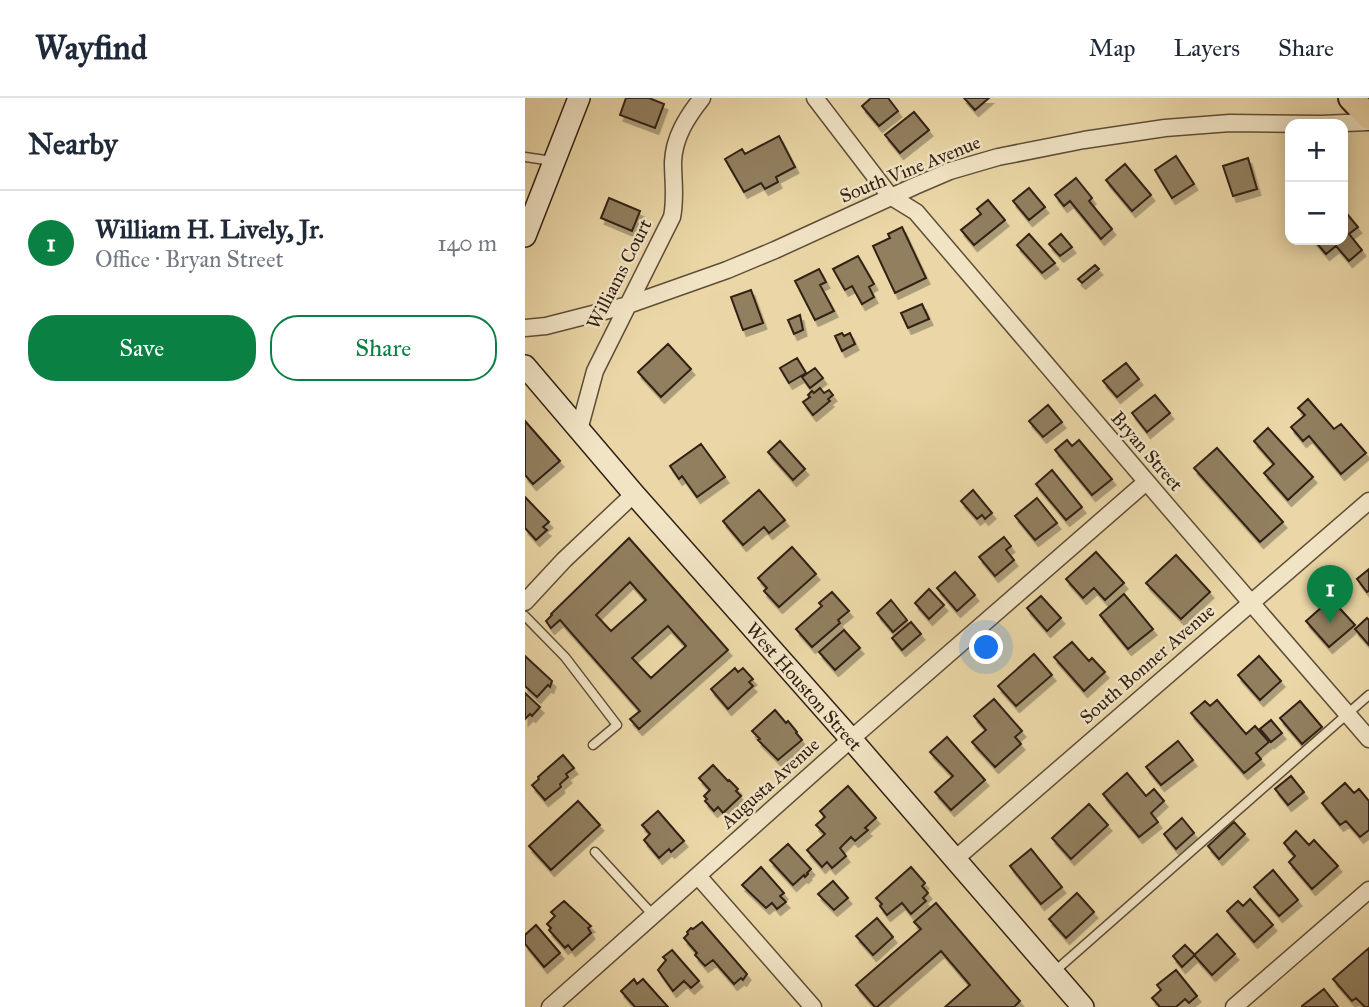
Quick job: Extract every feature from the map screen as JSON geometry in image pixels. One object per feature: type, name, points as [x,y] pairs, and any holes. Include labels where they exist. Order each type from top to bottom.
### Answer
[{"type":"main road","points":[[1351,98],[1369,120]]},
{"type":"street","points":[[527,226],[579,98]]},
{"type":"street","name":"Williams Court","points":[[579,430],[595,371],[671,217],[674,204],[675,148],[682,126],[702,98]]},
{"type":"street","points":[[815,101],[890,196]]},
{"type":"street","name":"South Vine Avenue","points":[[525,328],[546,326],[628,305],[757,258],[890,196],[975,163],[1010,154],[1165,128],[1230,123],[1321,124],[1369,120]]},
{"type":"street","name":"Bryan Street","points":[[890,196],[916,212],[1369,738]]},
{"type":"street","name":"West Houston Street","points":[[525,366],[1083,1007]]},
{"type":"street","name":"Augusta Avenue","points":[[550,1007],[1146,482]]},
{"type":"street","points":[[525,602],[564,560],[634,494]]},
{"type":"street","name":"South Bonner Avenue","points":[[954,860],[1369,501]]},
{"type":"street","points":[[698,876],[813,1007]]},
{"type":"street","points":[[1234,1007],[1369,890]]},
{"type":"lane","points":[[525,157],[555,161]]},
{"type":"lane","points":[[525,616],[565,657],[617,726],[593,745]]},
{"type":"lane","points":[[1053,973],[1369,695]]},
{"type":"lane","points":[[595,852],[653,915]]},
{"type":"building","points":[[626,98],[649,98],[664,104],[655,128],[620,115]]},
{"type":"building","points":[[871,98],[888,98],[898,111],[879,126],[862,106]]},
{"type":"building","points":[[964,98],[989,98],[975,110]]},
{"type":"building","points":[[914,112],[929,130],[900,153],[885,135]]},
{"type":"building","points":[[779,136],[795,167],[776,177],[778,182],[765,189],[761,183],[744,192],[725,159],[742,149],[745,154]]},
{"type":"building","points":[[1176,156],[1194,184],[1172,198],[1155,170]]},
{"type":"building","points":[[1248,158],[1257,189],[1233,196],[1223,166]]},
{"type":"building","points":[[1125,164],[1151,195],[1132,211],[1106,180]]},
{"type":"building","points":[[1076,178],[1092,198],[1089,201],[1112,229],[1101,239],[1070,201],[1064,206],[1055,195]]},
{"type":"building","points":[[1029,188],[1045,207],[1029,220],[1013,201]]},
{"type":"building","points":[[609,198],[640,211],[632,231],[601,218]]},
{"type":"building","points":[[988,200],[1005,220],[974,245],[961,230],[981,214],[977,209]]},
{"type":"building","points":[[1348,215],[1358,227],[1349,234],[1362,250],[1349,261],[1336,246],[1326,254],[1318,245],[1348,245]]},
{"type":"building","points":[[902,227],[926,278],[895,293],[873,246],[890,238],[888,234]]},
{"type":"building","points":[[1029,234],[1055,263],[1042,273],[1017,245]]},
{"type":"building","points":[[1061,234],[1072,247],[1060,256],[1049,244]]},
{"type":"building","points":[[858,256],[874,284],[869,287],[874,297],[862,304],[852,286],[845,290],[833,269]]},
{"type":"building","points":[[1095,265],[1099,269],[1082,283],[1078,279]]},
{"type":"building","points":[[819,269],[826,282],[820,285],[834,311],[815,320],[795,281]]},
{"type":"building","points":[[751,290],[763,323],[743,330],[731,297]]},
{"type":"building","points":[[922,304],[929,319],[908,328],[901,313]]},
{"type":"building","points":[[800,315],[803,330],[794,334],[788,320]]},
{"type":"building","points":[[842,333],[844,336],[850,333],[855,344],[842,351],[835,336]]},
{"type":"building","points":[[668,344],[691,369],[661,397],[638,372]]},
{"type":"building","points":[[797,358],[806,373],[789,383],[780,368]]},
{"type":"building","points":[[1126,363],[1139,379],[1117,397],[1103,381]]},
{"type":"building","points":[[815,368],[823,378],[810,388],[802,377]]},
{"type":"building","points":[[820,388],[824,393],[829,390],[833,395],[828,399],[830,401],[813,415],[803,402],[810,397],[808,395],[812,391],[814,393]]},
{"type":"building","points":[[1155,395],[1170,413],[1147,432],[1132,413]]},
{"type":"building","points":[[1308,399],[1334,429],[1341,424],[1366,453],[1341,474],[1309,436],[1303,441],[1291,427],[1305,415],[1298,408]]},
{"type":"building","points":[[1048,405],[1062,422],[1043,437],[1029,421]]},
{"type":"building","points":[[525,421],[560,461],[533,484],[525,475]]},
{"type":"building","points":[[1268,428],[1313,477],[1288,500],[1264,473],[1274,464],[1254,441]]},
{"type":"building","points":[[1067,440],[1072,446],[1079,440],[1112,479],[1092,495],[1055,450]]},
{"type":"building","points":[[780,441],[805,469],[793,480],[768,452]]},
{"type":"building","points":[[701,444],[725,477],[697,497],[682,476],[679,479],[670,466]]},
{"type":"building","points":[[1217,448],[1283,522],[1260,542],[1194,468]]},
{"type":"building","points":[[1052,470],[1082,507],[1066,520],[1036,484]]},
{"type":"building","points":[[759,490],[785,520],[769,533],[764,527],[743,545],[723,521]]},
{"type":"building","points":[[973,490],[992,513],[985,519],[982,515],[977,519],[961,501]]},
{"type":"building","points":[[525,497],[549,522],[543,527],[547,530],[536,540],[525,528]]},
{"type":"building","points":[[1037,498],[1057,523],[1035,540],[1015,516]]},
{"type":"building","points":[[1004,537],[1011,546],[1006,550],[1014,560],[995,576],[979,557]]},
{"type":"building","points":[[629,538],[728,650],[639,729],[630,719],[640,711],[560,620],[551,628],[546,621]],"holes":[[[630,582],[646,600],[611,631],[596,615]],[[668,626],[686,646],[651,678],[632,658]]]},
{"type":"building","points":[[792,547],[816,574],[779,607],[764,591],[767,588],[758,578]]},
{"type":"building","points":[[1096,552],[1124,583],[1105,600],[1094,588],[1083,598],[1066,579]]},
{"type":"building","points":[[1176,555],[1210,592],[1181,619],[1146,583]]},
{"type":"building","points":[[1369,569],[1369,591],[1367,592],[1357,579]]},
{"type":"building","points":[[955,572],[975,595],[957,611],[937,588]]},
{"type":"building","points":[[929,589],[944,605],[929,619],[915,603]]},
{"type":"building","points":[[832,592],[849,611],[838,620],[840,623],[812,647],[796,629],[822,606],[819,603]]},
{"type":"building","points":[[1124,594],[1153,629],[1128,649],[1100,615]]},
{"type":"building","points":[[1041,596],[1061,618],[1047,631],[1027,608]]},
{"type":"building","points":[[1331,599],[1355,625],[1329,647],[1306,621]]},
{"type":"building","points":[[891,600],[907,620],[893,632],[877,613]]},
{"type":"building","points":[[1367,618],[1369,620],[1369,645],[1355,629]]},
{"type":"building","points":[[911,622],[921,634],[902,650],[892,638]]},
{"type":"building","points":[[844,630],[860,648],[835,670],[819,652]]},
{"type":"building","points":[[1072,642],[1089,661],[1092,658],[1105,672],[1084,691],[1054,657]]},
{"type":"building","points":[[1034,654],[1052,675],[1016,706],[998,686]]},
{"type":"building","points":[[525,656],[552,681],[550,687],[548,685],[537,697],[525,686]]},
{"type":"building","points":[[1259,656],[1281,681],[1260,700],[1238,675]]},
{"type":"building","points":[[735,668],[738,672],[743,668],[753,679],[749,682],[753,686],[728,709],[711,689]]},
{"type":"building","points":[[525,693],[540,707],[525,719]]},
{"type":"building","points":[[994,699],[1022,731],[1015,737],[1021,744],[995,767],[972,742],[986,730],[974,716]]},
{"type":"building","points":[[1217,700],[1246,734],[1255,726],[1269,742],[1256,753],[1261,759],[1244,773],[1191,713],[1205,701],[1210,706]]},
{"type":"building","points":[[1300,701],[1322,727],[1302,744],[1280,718]]},
{"type":"building","points":[[775,710],[786,723],[788,721],[802,740],[778,760],[752,731]]},
{"type":"building","points":[[1271,720],[1282,733],[1271,742],[1260,729]]},
{"type":"building","points":[[947,737],[985,780],[951,810],[935,792],[953,776],[930,752]]},
{"type":"building","points":[[1178,741],[1193,760],[1161,785],[1146,767]]},
{"type":"building","points":[[563,755],[574,768],[566,774],[568,777],[560,784],[561,787],[545,800],[532,785]]},
{"type":"building","points":[[713,765],[738,789],[736,791],[741,796],[723,813],[718,807],[714,811],[705,801],[707,799],[704,796],[710,790],[699,778]]},
{"type":"building","points":[[1127,773],[1146,796],[1154,789],[1164,801],[1151,813],[1158,822],[1139,837],[1103,794]]},
{"type":"building","points":[[1291,776],[1304,792],[1288,805],[1275,789]]},
{"type":"building","points":[[1345,783],[1354,793],[1359,789],[1369,801],[1369,830],[1360,837],[1346,821],[1340,825],[1322,803]]},
{"type":"building","points":[[848,786],[876,818],[865,828],[868,830],[855,841],[851,837],[840,848],[846,856],[832,868],[827,862],[822,867],[807,850],[825,834],[816,825],[825,817],[820,811]]},
{"type":"building","points":[[578,801],[600,825],[551,870],[529,846]]},
{"type":"building","points":[[1089,804],[1108,825],[1071,859],[1052,838]]},
{"type":"building","points":[[658,811],[684,841],[659,858],[644,840],[650,834],[642,825]]},
{"type":"building","points":[[1182,818],[1194,833],[1176,849],[1164,834]]},
{"type":"building","points":[[1234,822],[1245,834],[1219,859],[1208,846]]},
{"type":"building","points":[[1296,831],[1309,845],[1314,840],[1338,866],[1312,889],[1289,862],[1295,856],[1284,843]]},
{"type":"building","points":[[788,844],[811,869],[793,885],[770,860]]},
{"type":"building","points":[[1031,849],[1062,887],[1041,904],[1010,866]]},
{"type":"building","points":[[761,867],[784,893],[780,896],[786,902],[777,909],[772,903],[766,908],[742,885]]},
{"type":"building","points":[[911,867],[925,883],[922,886],[928,893],[923,898],[926,901],[911,914],[902,903],[887,915],[876,898]]},
{"type":"building","points":[[1273,870],[1298,900],[1279,916],[1254,887]]},
{"type":"building","points":[[833,881],[848,898],[834,910],[818,894]]},
{"type":"building","points":[[1077,893],[1094,912],[1066,938],[1049,919]]},
{"type":"building","points":[[1250,899],[1273,925],[1254,942],[1227,911],[1238,901],[1243,906]]},
{"type":"building","points":[[564,901],[591,926],[588,928],[591,933],[572,950],[568,945],[565,948],[547,924],[555,916],[551,912]]},
{"type":"building","points":[[936,903],[1020,1001],[1014,1007],[945,1007],[970,985],[941,951],[877,1007],[856,985],[921,929],[914,922]]},
{"type":"building","points":[[877,918],[893,937],[873,955],[856,936]]},
{"type":"building","points":[[702,922],[747,974],[743,980],[741,978],[734,984],[713,960],[705,966],[695,955],[697,953],[684,938],[691,928]]},
{"type":"building","points":[[536,925],[560,953],[544,967],[525,944],[525,935]]},
{"type":"building","points":[[1217,934],[1235,954],[1212,975],[1194,955]]},
{"type":"building","points":[[1185,945],[1195,955],[1182,967],[1173,956]]},
{"type":"building","points":[[1369,948],[1369,1007],[1365,1007],[1356,998],[1352,1001],[1333,979]]},
{"type":"building","points":[[672,950],[699,981],[691,988],[684,981],[673,991],[658,970],[666,960],[663,957]]},
{"type":"building","points":[[1176,970],[1197,996],[1189,1003],[1185,999],[1176,1007],[1160,1007],[1152,998],[1161,990],[1157,985]]},
{"type":"building","points":[[634,979],[637,984],[643,979],[668,1007],[635,1007],[621,991]]},
{"type":"building","points":[[1324,989],[1338,1007],[1302,1007],[1302,1006]]},
{"type":"place","name":"William H. Lively, Jr.","points":[[1330,623]]}]
